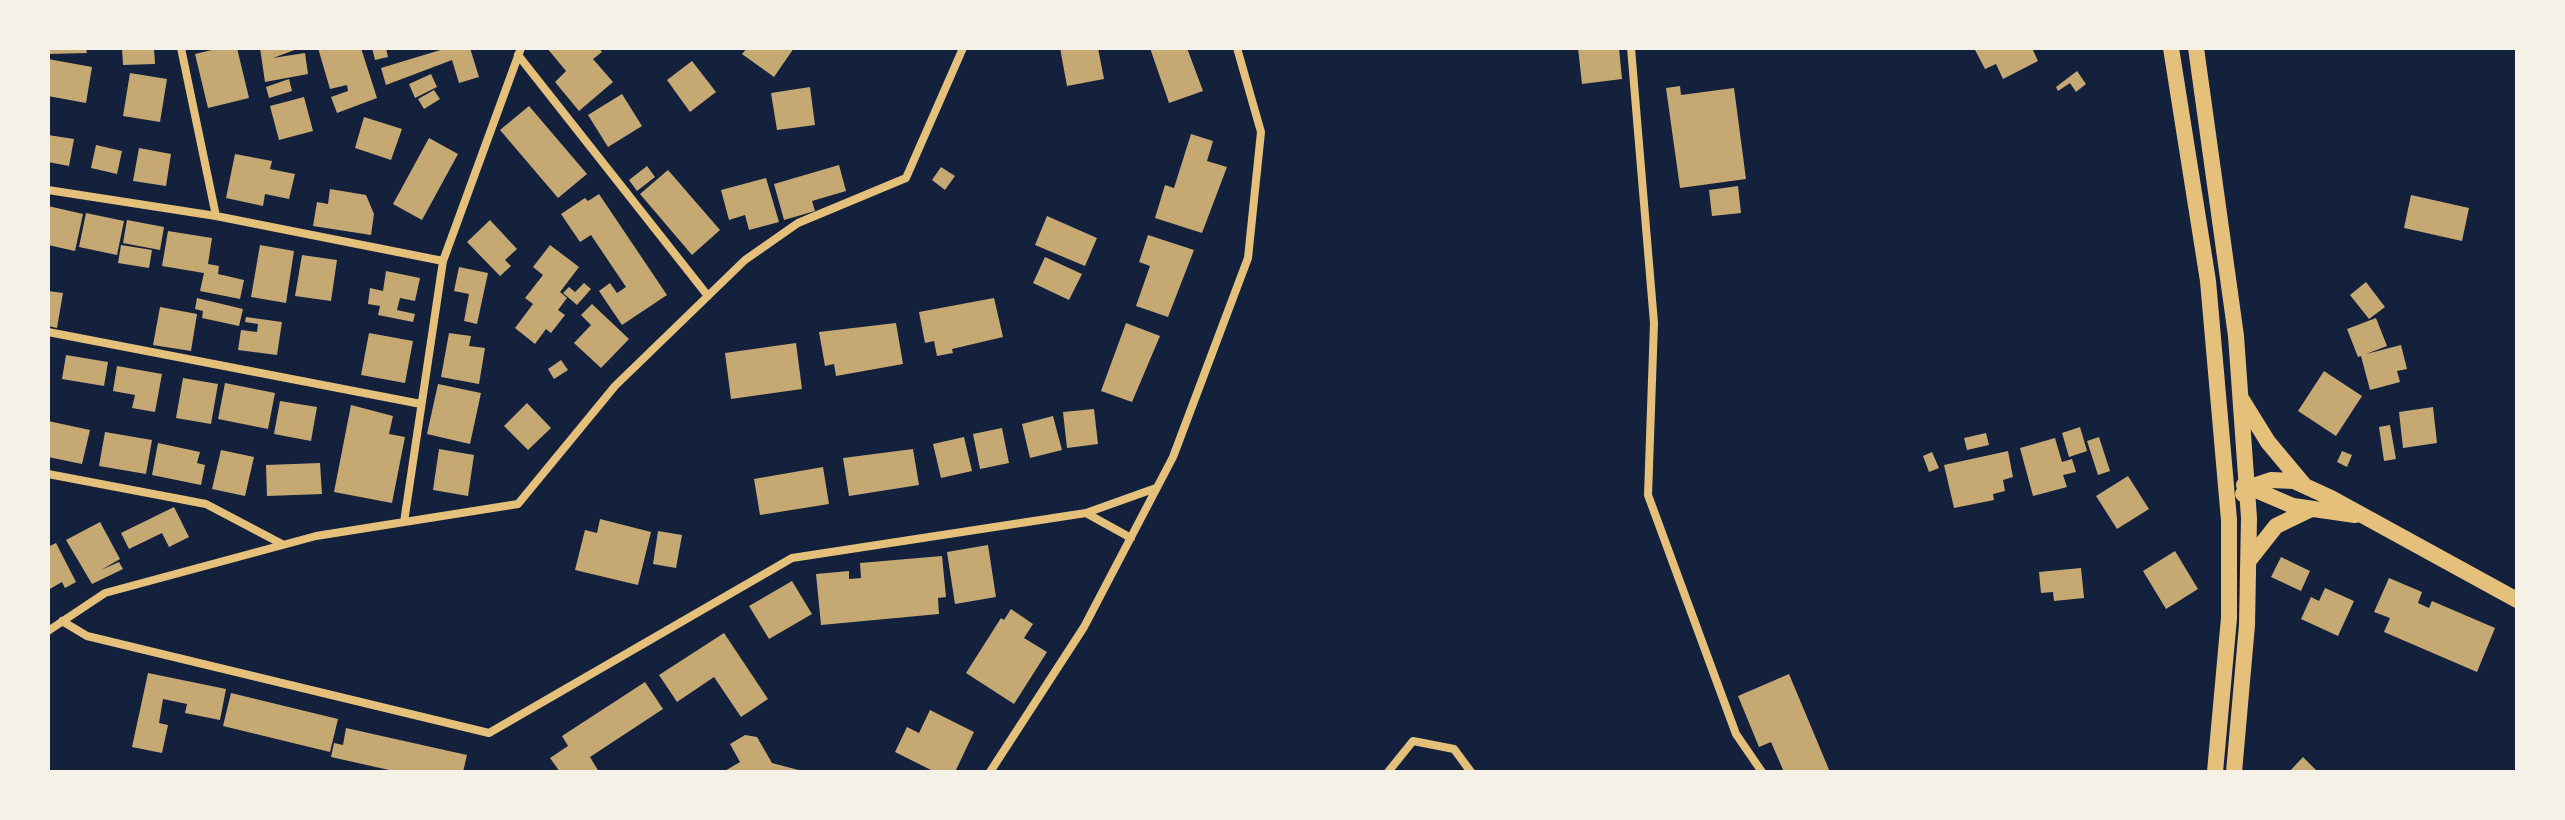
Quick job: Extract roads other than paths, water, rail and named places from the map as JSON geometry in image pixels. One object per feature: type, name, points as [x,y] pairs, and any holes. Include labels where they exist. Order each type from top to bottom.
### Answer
[{"type":"main road","points":[[2171,48],[2208,281],[2229,520],[2229,618],[2215,772]]},
{"type":"main road","points":[[2196,48],[2230,283],[2247,488],[2250,559],[2234,772]]},
{"type":"main road","points":[[2240,396],[2268,442],[2305,486]]},
{"type":"main road","points":[[2225,462],[2247,488],[2312,510],[2365,517]]},
{"type":"main road","points":[[2229,520],[2247,488],[2282,479],[2305,486],[2517,600]]},
{"type":"main road","points":[[2250,559],[2276,526],[2312,510]]},
{"type":"street","points":[[181,48],[216,216]]},
{"type":"street","points":[[48,631],[105,593],[283,545],[518,504],[615,386],[745,260],[798,223],[906,178],[963,48]]},
{"type":"street","points":[[990,772],[1084,627],[1173,457],[1248,258],[1261,132],[1237,48]]},
{"type":"street","points":[[1631,48],[1654,323],[1648,495],[1736,734],[1762,772]]},
{"type":"street","points":[[520,52],[708,296]]},
{"type":"street","points":[[404,522],[443,261],[520,52]]},
{"type":"street","points":[[48,190],[216,216],[443,261]]},
{"type":"street","points":[[48,332],[421,404]]},
{"type":"street","points":[[48,474],[206,504],[283,545]]},
{"type":"street","points":[[62,621],[87,636],[489,733],[792,558],[1086,513],[1157,488]]},
{"type":"street","points":[[1086,513],[1131,538]]},
{"type":"street","points":[[1388,772],[1413,741],[1454,749],[1471,772]]}]
